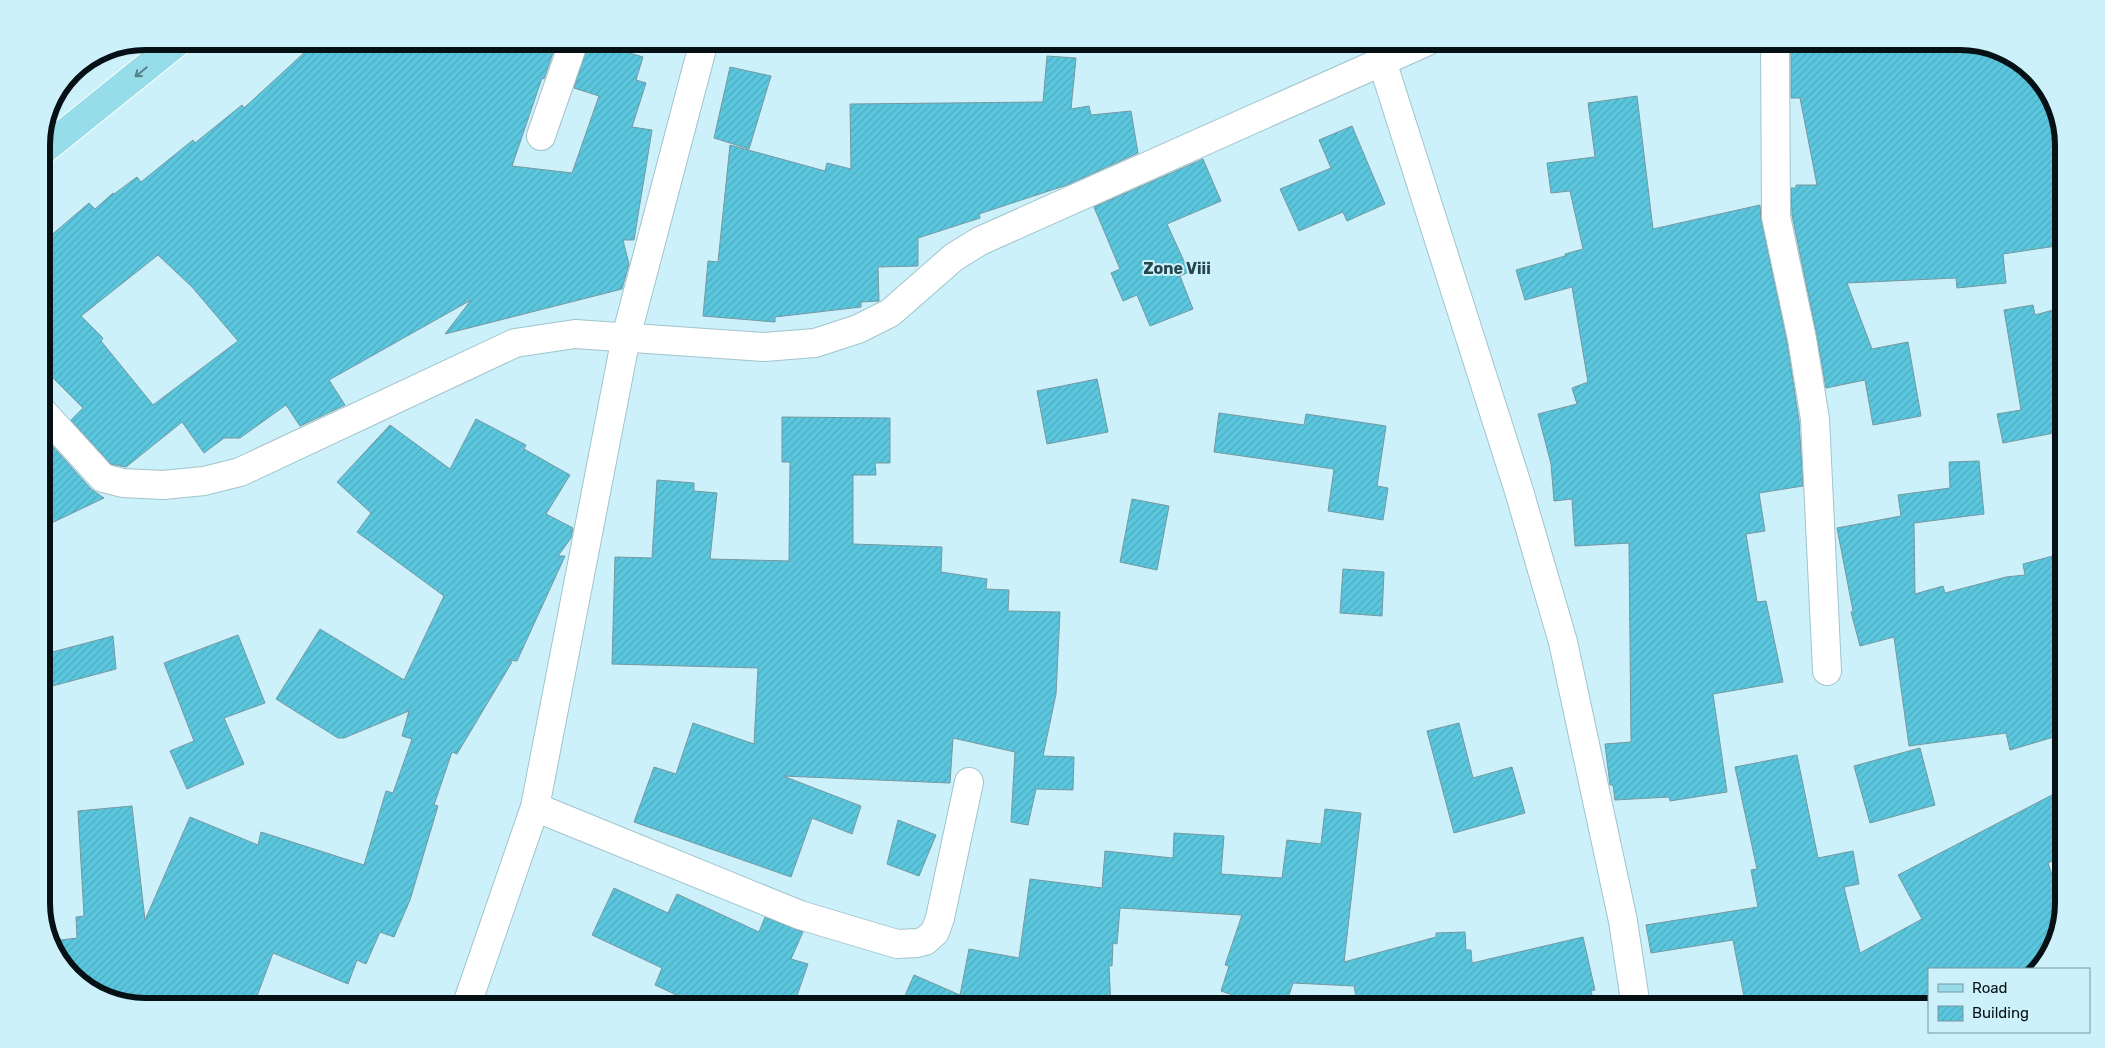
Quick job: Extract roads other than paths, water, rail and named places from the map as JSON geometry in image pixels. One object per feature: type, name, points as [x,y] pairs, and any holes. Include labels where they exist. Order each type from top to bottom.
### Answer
[{"type":"main road","points":[[50,146],[168,50]]},
{"type":"street","points":[[541,136],[571,50]]},
{"type":"street","points":[[469,998],[535,807],[626,337],[702,50]]},
{"type":"street","points":[[50,419],[102,478],[124,484],[163,485],[204,481],[240,472],[515,343],[575,334],[764,348],[815,343],[858,329],[890,313],[954,257],[980,241],[1407,50]]},
{"type":"street","points":[[1775,50],[1776,217],[1802,339],[1815,419],[1827,671]]},
{"type":"street","points":[[1382,61],[1519,491],[1564,642],[1623,921],[1635,998]]},
{"type":"street","points":[[535,807],[800,915],[897,944],[917,944],[926,941],[935,932],[940,918],[969,782]]},
{"type":"district","name":"Zone Viii","points":[[1177,268]]}]
